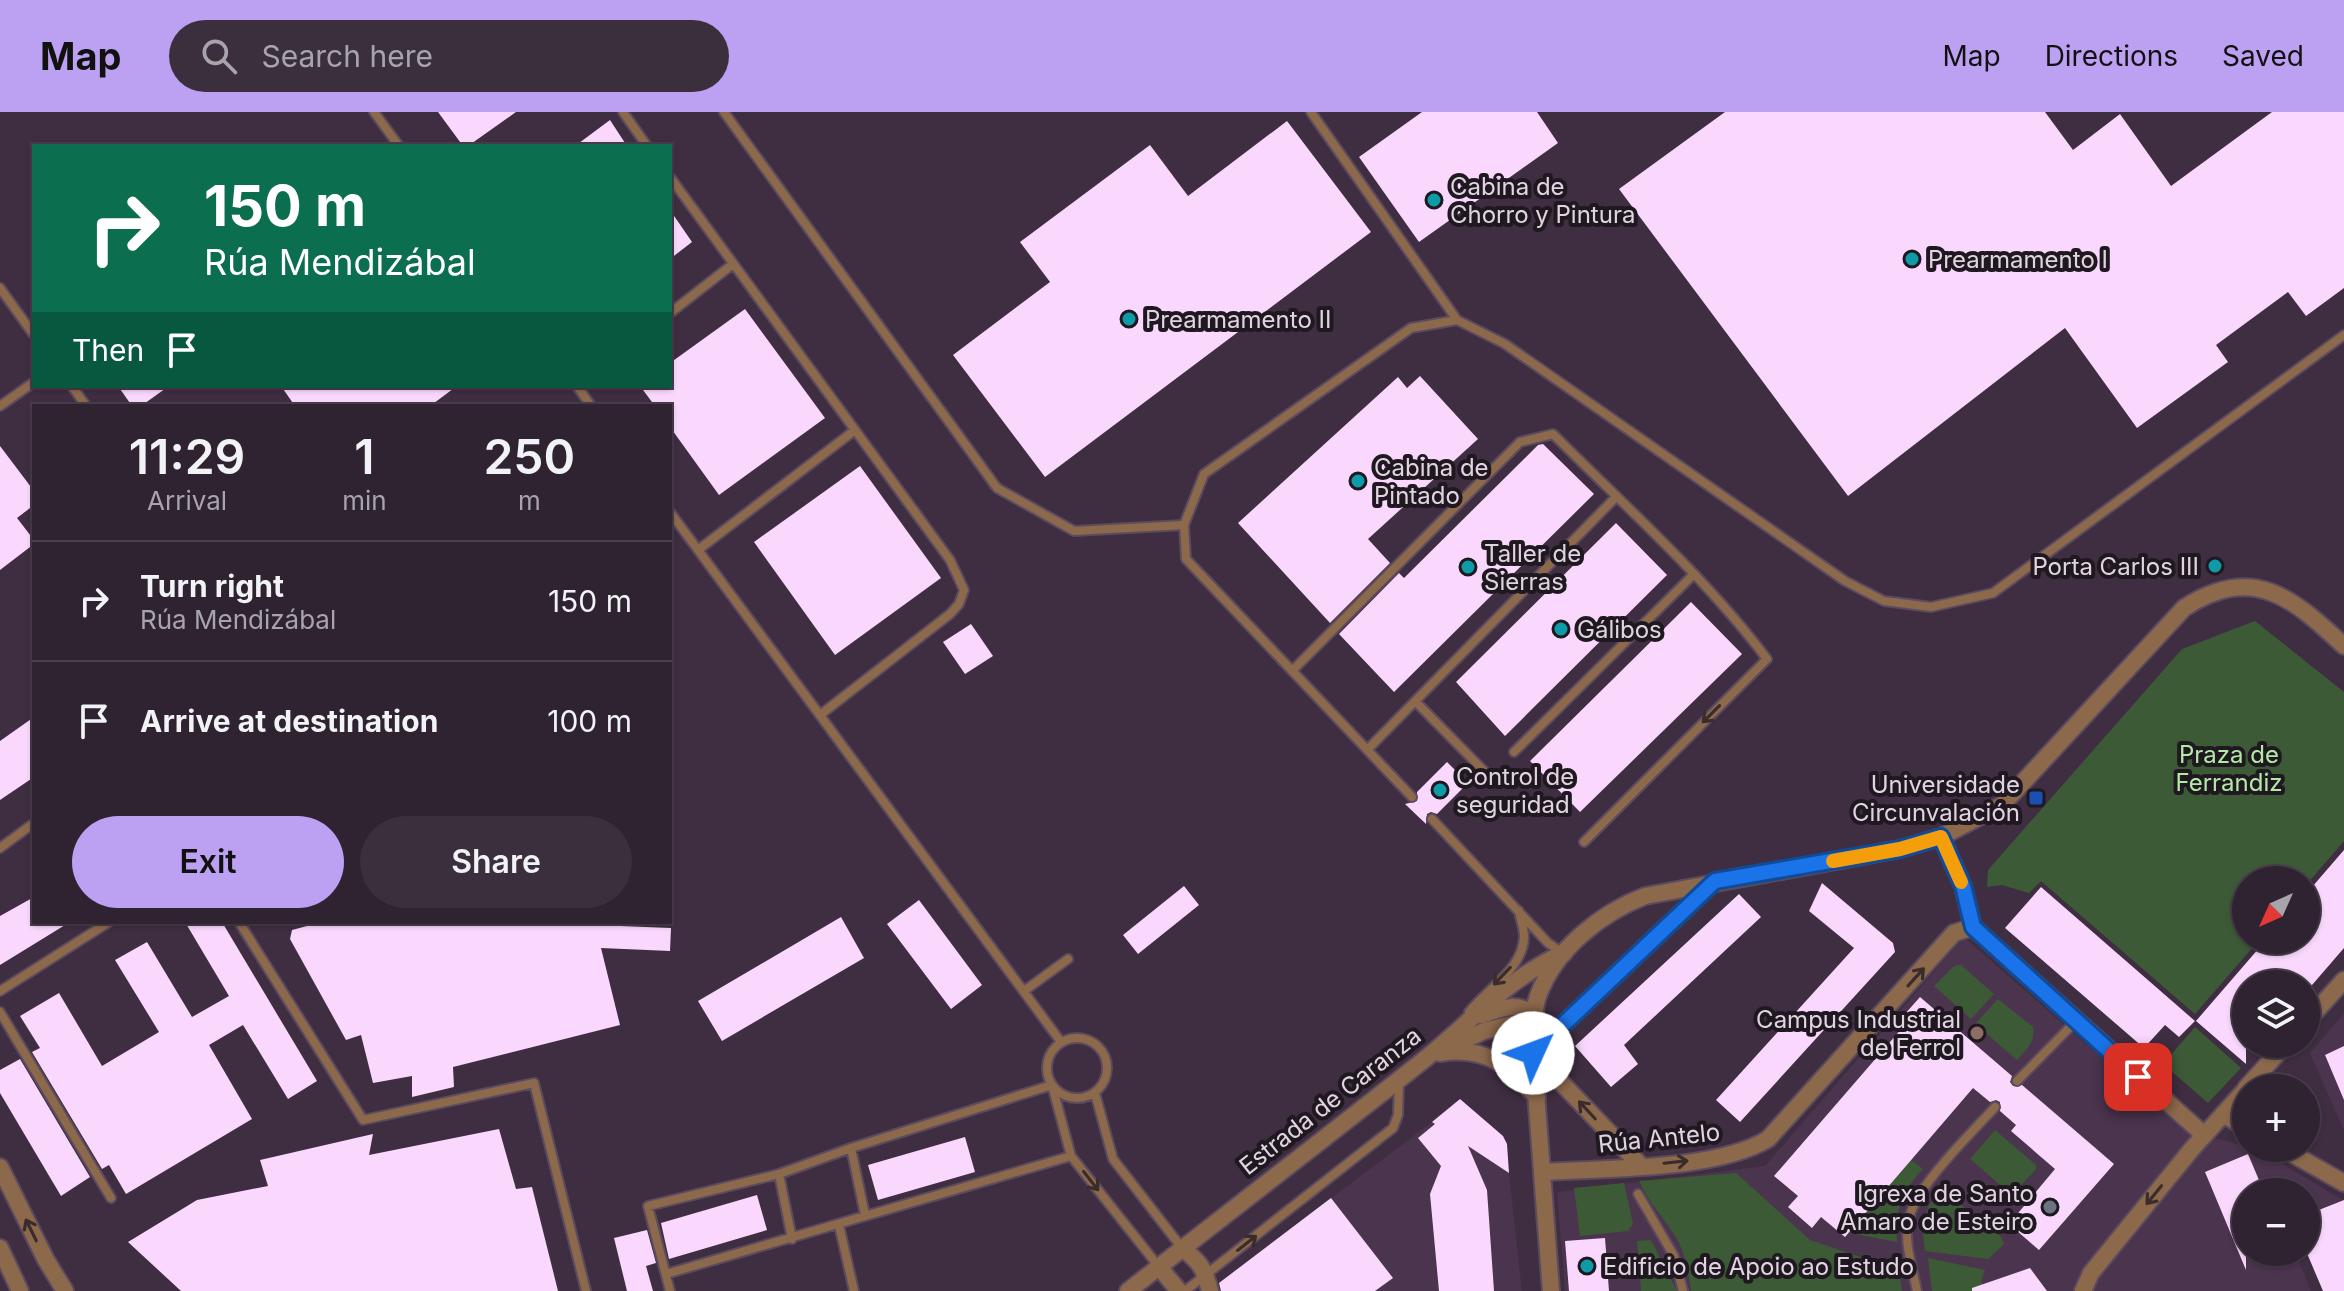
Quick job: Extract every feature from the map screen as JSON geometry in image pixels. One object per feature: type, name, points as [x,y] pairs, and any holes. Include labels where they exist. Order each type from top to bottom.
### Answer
[{"type":"street","points":[[1551,1291],[1533,1053],[1535,1016],[1538,997],[1564,953],[1592,925],[1618,906],[1645,896],[1900,849],[1941,837],[2002,805],[2184,608],[2202,596],[2221,589],[2241,587],[2267,591],[2288,599],[2309,613],[2344,646]]},
{"type":"street","points":[[1941,837],[1963,886],[1973,927],[2204,1135]]},
{"type":"street","points":[[1533,1053],[1715,881]]},
{"type":"street","name":"Rúa Antelo","points":[[1542,1172],[1718,1158],[1750,1150],[1768,1139],[1954,933],[1973,927]]},
{"type":"street","name":"Estrada de Caranza","points":[[1128,1291],[1429,1057],[1472,1015],[1527,974],[1564,953]]},
{"type":"street","points":[[2320,1007],[2344,980]]},
{"type":"street","points":[[1472,1015],[1513,1006],[1527,1009],[1535,1016]]},
{"type":"street","points":[[1429,1057],[1484,1031],[1535,1016]]},
{"type":"street","points":[[1429,1057],[1464,1053],[1493,1058],[1508,1068],[1537,1097]]},
{"type":"street","points":[[1533,1053],[1641,1166]]},
{"type":"street","points":[[2259,1074],[2273,1058]]},
{"type":"street","points":[[2083,1291],[2091,1273],[2232,1104]]},
{"type":"street","points":[[2223,1114],[2232,1119]]},
{"type":"street","points":[[2307,1162],[2344,1183]]},
{"type":"street","points":[[0,1167],[46,1260],[65,1291]]},
{"type":"street","points":[[0,1248],[20,1291]]},
{"type":"street","points":[[1182,1248],[1198,1260],[1208,1283]]},
{"type":"street","points":[[1159,1267],[1182,1291]]},
{"type":"lane","points":[[374,112],[398,144]]},
{"type":"lane","points":[[623,112],[646,144]]},
{"type":"lane","points":[[724,112],[997,488],[1074,531],[1184,525]]},
{"type":"lane","points":[[1311,112],[1457,320],[1505,344],[1845,581],[1884,601],[1931,607],[1993,593],[2344,335]]},
{"type":"lane","points":[[672,180],[950,560],[964,590],[959,604],[950,614],[820,715]]},
{"type":"lane","points":[[672,311],[733,264]]},
{"type":"lane","points":[[0,288],[32,332]]},
{"type":"lane","points":[[1412,797],[1186,559],[1184,525],[1204,474],[1411,328],[1457,320]]},
{"type":"lane","points":[[0,406],[32,383]]},
{"type":"lane","points":[[698,550],[855,430]]},
{"type":"lane","points":[[1292,671],[1520,442],[1553,434],[1693,575],[1767,659],[1584,842]]},
{"type":"lane","points":[[1367,750],[1616,497]]},
{"type":"lane","points":[[672,515],[1061,1042]]},
{"type":"lane","points":[[1514,752],[1693,575]]},
{"type":"lane","points":[[1415,701],[1489,776]]},
{"type":"lane","points":[[1432,819],[1548,943],[1564,953]]},
{"type":"lane","points":[[0,848],[32,824]]},
{"type":"lane","points":[[1454,1031],[1520,954],[1524,935],[1518,910]]},
{"type":"lane","points":[[0,991],[106,924]]},
{"type":"lane","points":[[240,924],[363,1120],[534,1083],[586,1291]]},
{"type":"lane","points":[[1024,991],[1068,959]]},
{"type":"lane","points":[[0,1012],[111,1198]]},
{"type":"lane","points":[[2017,1081],[2076,1021]]},
{"type":"lane","points":[[1052,1085],[1066,1096],[1076,1098],[1095,1093],[1105,1079],[1107,1069],[1102,1050],[1093,1042],[1078,1038],[1061,1042],[1048,1058],[1048,1072],[1071,1156],[1159,1267]]},
{"type":"lane","points":[[1182,1291],[1208,1283],[1393,1128],[1398,1115],[1399,1079]]},
{"type":"lane","points":[[670,1291],[648,1206],[779,1174],[851,1148],[1052,1085]]},
{"type":"lane","points":[[1095,1093],[1113,1159],[1182,1248]]},
{"type":"lane","points":[[1917,1291],[1908,1222],[1922,1191],[1995,1107]]},
{"type":"lane","points":[[851,1148],[865,1215]]},
{"type":"lane","points":[[666,1274],[1071,1156]]},
{"type":"lane","points":[[779,1174],[792,1239]]},
{"type":"lane","points":[[1638,1194],[1674,1256],[1683,1291]]},
{"type":"lane","points":[[839,1225],[854,1291]]},
{"type":"shaded area","name":"Campus Industrial de Ferrol","points":[[1964,937],[2184,1130],[2232,1142],[2232,1162],[2279,1162],[2306,1178],[2232,1178],[2232,1266],[2301,1266],[2311,1291],[1565,1291],[1557,1192],[1765,1166]]},
{"type":"shaded area","points":[[2344,1013],[2344,1131],[2312,1058],[2320,1058],[2320,1041]]},
{"type":"shaded area","points":[[1432,1122],[1509,1173],[1522,1291],[1227,1291],[1220,1282]]},
{"type":"shaded area","name":"Campus Industrial de Ferrol","points":[[2320,1186],[2343,1200],[2320,1209]]},
{"type":"green space","name":"Praza de Ferrandiz","points":[[2255,621],[2344,692],[2344,841],[2320,869],[2320,866],[2232,866],[2232,954],[2247,954],[2195,1014],[2041,881],[2029,893],[2002,885],[1987,887],[1988,870],[2182,649]]},
{"type":"green space","points":[[1961,965],[1994,994],[1971,1019],[1934,986],[1954,966]]},
{"type":"green space","points":[[1998,999],[2033,1027],[2032,1041],[2017,1060],[1975,1024]]},
{"type":"green space","points":[[2195,1027],[2241,1068],[2232,1074],[2208,1103],[2163,1064]]},
{"type":"green space","points":[[1995,1130],[2036,1165],[2036,1169],[2012,1195],[1970,1159]]},
{"type":"green space","points":[[1911,1160],[1923,1169],[1901,1202],[1897,1242],[1849,1233]]},
{"type":"green space","points":[[1736,1173],[1810,1240],[1899,1270],[1902,1291],[1691,1291],[1681,1247],[1639,1181]]},
{"type":"green space","points":[[1624,1183],[1633,1224],[1628,1231],[1580,1236],[1574,1188]]},
{"type":"green space","points":[[1940,1194],[1949,1195],[2001,1237],[2004,1244],[1988,1259],[1925,1251],[1923,1227],[1926,1212]]},
{"type":"green space","points":[[1651,1240],[1677,1291],[1641,1291],[1637,1241]]},
{"type":"green space","points":[[1928,1258],[1985,1270],[1981,1281],[1985,1291],[1932,1291]]},
{"type":"building","points":[[438,112],[516,112],[471,144],[462,144]]},
{"type":"building","name":"Cabina de Chorro y Pintura","points":[[1422,112],[1537,112],[1558,143],[1419,242],[1359,157]]},
{"type":"building","name":"Prearmamento I","points":[[1725,112],[2045,112],[2073,150],[2120,114],[2171,186],[2272,112],[2344,112],[2344,288],[2306,316],[2288,292],[2216,345],[2228,362],[2137,428],[2065,328],[1848,496],[1619,189]]},
{"type":"building","points":[[610,120],[626,144],[578,144]]},
{"type":"building","name":"Prearmamento II","points":[[1287,121],[1371,232],[1045,477],[953,355],[1050,282],[1020,242],[1150,145],[1188,196]]},
{"type":"building","points":[[672,213],[692,242],[672,257]]},
{"type":"building","points":[[745,309],[825,418],[719,495],[672,430],[672,404],[654,404],[642,388],[672,388],[672,362]]},
{"type":"building","name":"Cabina de Pintado","points":[[1420,376],[1478,439],[1368,539],[1390,563],[1330,623],[1238,523],[1398,377],[1407,388]]},
{"type":"building","points":[[119,388],[166,388],[144,404],[131,404]]},
{"type":"building","points":[[282,388],[454,388],[433,404],[294,404]]},
{"type":"building","name":"Taller de Sierras","points":[[1543,444],[1594,494],[1394,692],[1339,634],[1399,573],[1404,578],[1538,445]]},
{"type":"building","points":[[0,446],[32,488],[32,507],[17,518],[32,537],[32,546],[0,570]]},
{"type":"building","points":[[860,466],[941,578],[835,655],[754,542]]},
{"type":"building","name":"Gálibos","points":[[1616,523],[1667,575],[1505,736],[1456,682]]},
{"type":"building","points":[[1691,602],[1742,654],[1580,812],[1530,761]]},
{"type":"building","points":[[971,624],[993,656],[965,674],[943,642]]},
{"type":"building","points":[[32,718],[32,778],[0,800],[0,741]]},
{"type":"building","name":"Control de seguridad","points":[[1447,762],[1468,783],[1437,814],[1427,814],[1426,824],[1405,804],[1417,801],[1417,792]]},
{"type":"building","points":[[2344,850],[2344,948],[2320,976],[2320,970],[2240,970],[2254,954],[2320,954],[2320,878]]},
{"type":"building","points":[[1822,883],[1893,943],[1895,952],[1740,1122],[1716,1100],[1854,948],[1809,911]]},
{"type":"building","points":[[1184,886],[1199,905],[1138,954],[1123,935]]},
{"type":"building","points":[[2041,887],[2195,1021],[2179,1037],[2165,1025],[2144,1048],[2005,928]]},
{"type":"building","points":[[1739,894],[1761,917],[1624,1045],[1638,1064],[1611,1087],[1575,1046]]},
{"type":"building","points":[[32,898],[32,924],[67,924],[0,965],[0,916]]},
{"type":"building","points":[[919,900],[982,985],[951,1009],[887,924]]},
{"type":"building","points":[[841,917],[864,958],[722,1041],[698,1001]]},
{"type":"building","points":[[186,924],[223,924],[317,1081],[288,1099],[243,1025],[209,1045],[252,1119],[126,1194],[109,1165],[102,1169],[32,1052],[40,1048],[20,1016],[59,993],[102,1066],[159,1032],[115,960],[147,942],[192,1017],[229,996]]},
{"type":"building","points":[[314,924],[595,924],[671,928],[670,951],[601,948],[620,1025],[453,1067],[454,1087],[412,1097],[412,1076],[373,1083],[361,1035],[346,1040],[290,939],[292,930]]},
{"type":"building","points":[[2232,979],[2232,1052],[2196,1021]]},
{"type":"building","points":[[1920,997],[2012,1076],[2010,1082],[2013,1086],[2022,1085],[2114,1164],[2039,1250],[2009,1224],[2055,1169],[2011,1131],[2016,1125],[2000,1111],[2000,1102],[1990,1102],[1973,1088],[1845,1237],[1821,1217],[1812,1228],[1788,1207],[1798,1196],[1774,1176],[1903,1027],[1897,1023]]},
{"type":"building","points":[[2344,1046],[2344,1100],[2325,1055]]},
{"type":"building","points":[[20,1059],[90,1177],[61,1196],[0,1093],[0,1070]]},
{"type":"building","points":[[1460,1099],[1503,1136],[1507,1144],[1509,1173],[1468,1146],[1487,1190],[1494,1291],[1439,1291],[1430,1194],[1441,1166],[1418,1138]]},
{"type":"building","points":[[499,1129],[516,1189],[532,1187],[558,1291],[181,1291],[128,1242],[197,1200],[268,1186],[260,1160],[373,1134],[369,1155]]},
{"type":"building","points":[[965,1137],[975,1172],[878,1200],[868,1165]]},
{"type":"building","points":[[2232,1161],[2251,1162],[2258,1178],[2232,1178],[2232,1237],[2205,1172]]},
{"type":"building","points":[[757,1195],[767,1230],[669,1259],[661,1223]]},
{"type":"building","points":[[1331,1198],[1393,1278],[1375,1291],[1221,1291],[1219,1283]]},
{"type":"building","points":[[2344,1200],[2344,1291],[2323,1291],[2312,1266],[2320,1266],[2320,1209]]},
{"type":"building","points":[[647,1230],[656,1263],[646,1266],[653,1291],[627,1291],[614,1238]]},
{"type":"building","name":"Edificio de Apoio ao Estudo","points":[[1605,1238],[1609,1291],[1569,1291],[1565,1241]]},
{"type":"building","points":[[2030,1268],[2047,1291],[1972,1291],[1972,1288]]},
{"type":"slow traffic","points":[[1833,861],[1900,849],[1941,837],[1961,882]]},
{"type":"place","name":"Cabina de Chorro y Pintura","points":[[1434,200]]},
{"type":"place","name":"Prearmamento I","points":[[1912,259]]},
{"type":"place","name":"Prearmamento II","points":[[1129,319]]},
{"type":"place","name":"Cabina de Pintado","points":[[1358,481]]},
{"type":"place","name":"Porta Carlos III","points":[[2215,566]]},
{"type":"place","name":"Taller de Sierras","points":[[1468,567]]},
{"type":"place","name":"Gálibos","points":[[1561,629]]},
{"type":"place","name":"Control de seguridad","points":[[1440,790]]},
{"type":"place","name":"Universidade Circunvalación","points":[[2036,798]]},
{"type":"place","name":"Campus Industrial de Ferrol","points":[[1977,1033]]},
{"type":"place","name":"Igrexa de Santo Amaro de Esteiro","points":[[2050,1207]]},
{"type":"place","name":"Edificio de Apoio ao Estudo","points":[[1587,1266]]},
{"type":"route","points":[[1533,1053],[1715,881],[1900,849],[1941,837],[1963,886],[1973,927],[2138,1077]]}]
